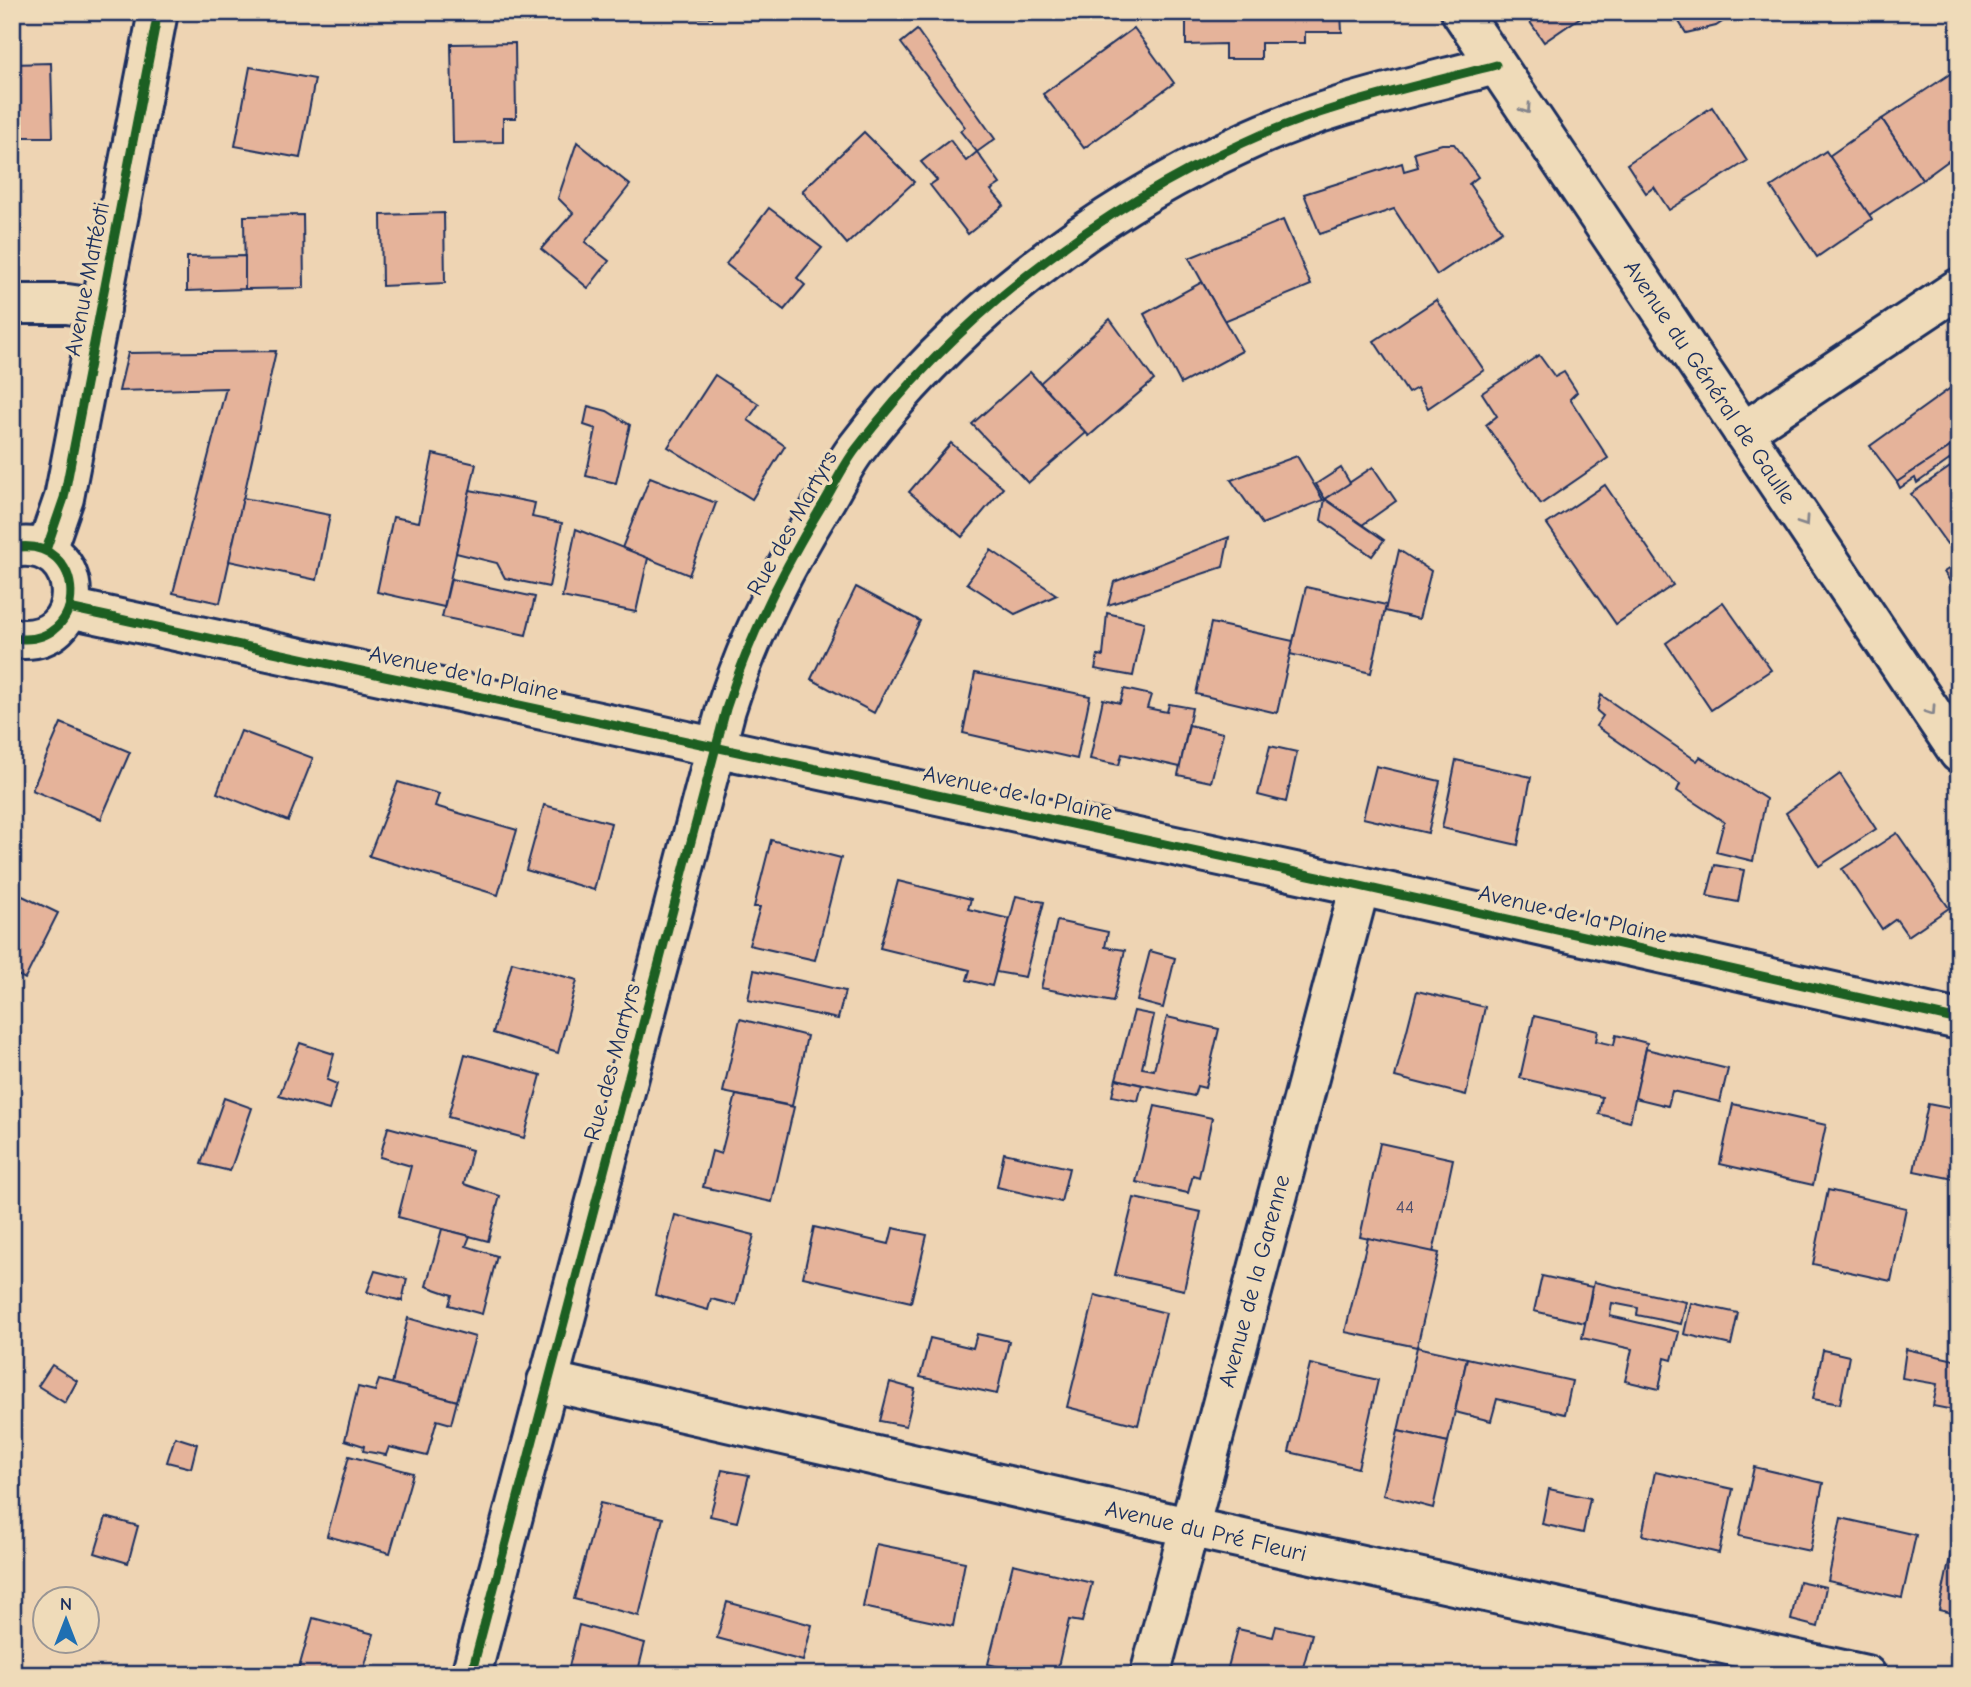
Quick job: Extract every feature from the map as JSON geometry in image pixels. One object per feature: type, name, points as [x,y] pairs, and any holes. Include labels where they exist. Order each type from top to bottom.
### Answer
[{"type":"street","name":"Avenue Mattéoti","points":[[29,549],[64,498],[158,12]]},
{"type":"street","name":"Avenue du Général de Gaulle","points":[[1461,12],[1959,753]]},
{"type":"street","name":"Rue des Martyrs","points":[[471,1675],[715,748],[740,664],[790,559],[855,450],[941,351],[1044,263],[1140,194],[1245,142],[1354,103],[1496,65]]},
{"type":"street","points":[[1744,432],[1959,288]]},
{"type":"street","points":[[12,304],[67,304],[101,310]]},
{"type":"street","points":[[12,668],[13,638],[27,640],[53,631],[69,608],[71,582],[57,558],[29,549]]},
{"type":"street","name":"Avenue de la Plaine","points":[[69,608],[1360,886],[1959,1020]]},
{"type":"street","name":"Avenue de la Garenne","points":[[1150,1675],[1360,886]]},
{"type":"street","name":"Avenue du Pré Fleuri","points":[[547,1381],[1188,1527],[1866,1675]]},
{"type":"building","points":[[687,12],[712,12],[712,17],[687,18]]},
{"type":"building","points":[[1186,12],[1341,12],[1342,32],[1305,32],[1305,43],[1261,43],[1261,59],[1225,59],[1225,44],[1186,45]]},
{"type":"building","points":[[1523,12],[1588,12],[1544,42]]},
{"type":"building","points":[[1673,12],[1737,12],[1716,26],[1686,33]]},
{"type":"building","points":[[1134,28],[1174,83],[1084,148],[1043,94]]},
{"type":"building","points":[[917,30],[995,139],[977,152],[960,131],[965,127],[901,43]]},
{"type":"building","points":[[515,43],[516,118],[503,118],[503,142],[453,143],[451,44]]},
{"type":"building","points":[[51,63],[53,137],[12,137],[12,64]]},
{"type":"building","points":[[250,67],[315,79],[300,158],[235,146]]},
{"type":"building","points":[[1959,68],[1959,153],[1922,180],[1882,119]]},
{"type":"building","points":[[1712,107],[1747,161],[1669,210],[1654,187],[1646,193],[1627,164]]},
{"type":"building","points":[[1882,119],[1922,180],[1869,215],[1829,156]]},
{"type":"building","points":[[864,132],[914,182],[847,244],[802,191]]},
{"type":"building","points":[[950,140],[966,161],[977,152],[1000,184],[991,190],[1004,205],[968,234],[930,185],[937,180],[921,162]]},
{"type":"building","points":[[577,142],[630,185],[585,242],[609,261],[588,288],[541,249],[573,213],[558,198]]},
{"type":"building","points":[[1442,144],[1454,144],[1478,177],[1469,184],[1502,231],[1437,275],[1394,209],[1320,234],[1304,194],[1402,163],[1404,171],[1418,167],[1414,152]]},
{"type":"building","points":[[1826,151],[1872,219],[1817,257],[1771,187]]},
{"type":"building","points":[[769,208],[822,248],[797,278],[805,285],[784,310],[726,264]]},
{"type":"building","points":[[444,213],[445,283],[382,286],[381,215]]},
{"type":"building","points":[[303,215],[304,288],[245,289],[244,216]]},
{"type":"building","points":[[1283,220],[1311,285],[1224,321],[1189,258]]},
{"type":"building","points":[[245,256],[245,289],[187,291],[187,257]]},
{"type":"building","points":[[1202,282],[1242,351],[1181,384],[1144,314]]},
{"type":"building","points":[[1436,300],[1484,370],[1428,408],[1417,388],[1408,393],[1374,341]]},
{"type":"building","points":[[1110,319],[1154,380],[1089,436],[1040,383]]},
{"type":"building","points":[[276,351],[220,603],[173,593],[226,388],[119,391],[128,353]]},
{"type":"building","points":[[1539,355],[1555,377],[1564,372],[1577,392],[1570,399],[1608,458],[1541,504],[1486,425],[1497,416],[1482,393]]},
{"type":"building","points":[[1030,372],[1086,433],[1028,483],[972,424]]},
{"type":"building","points":[[715,375],[759,404],[748,420],[785,446],[752,499],[668,447]]},
{"type":"building","points":[[1959,382],[1959,441],[1897,482],[1870,446]]},
{"type":"building","points":[[588,406],[607,411],[630,425],[616,483],[586,476],[596,429],[584,425]]},
{"type":"building","points":[[1959,441],[1959,453],[1917,483],[1915,478],[1900,488],[1897,482]]},
{"type":"building","points":[[951,443],[1003,488],[962,537],[909,492]]},
{"type":"building","points":[[433,454],[476,464],[444,607],[377,592],[393,517],[419,522]]},
{"type":"building","points":[[1297,456],[1323,500],[1262,524],[1231,480]]},
{"type":"building","points":[[1959,461],[1959,536],[1947,544],[1911,494]]},
{"type":"building","points":[[1373,467],[1396,501],[1362,525],[1325,499]]},
{"type":"building","points":[[1341,468],[1350,483],[1325,499],[1316,484]]},
{"type":"building","points":[[650,477],[716,503],[689,575],[622,548]]},
{"type":"building","points":[[1605,485],[1673,585],[1616,624],[1547,524]]},
{"type":"building","points":[[470,490],[535,503],[532,517],[562,523],[549,587],[505,578],[497,563],[456,553]]},
{"type":"building","points":[[243,498],[330,515],[317,580],[229,561]]},
{"type":"building","points":[[1325,499],[1384,540],[1372,556],[1321,520]]},
{"type":"building","points":[[576,529],[648,558],[636,612],[562,597]]},
{"type":"building","points":[[1229,537],[1223,567],[1108,605],[1114,582]]},
{"type":"building","points":[[991,550],[1057,595],[1015,614],[967,583]]},
{"type":"building","points":[[1399,550],[1431,571],[1419,619],[1385,611]]},
{"type":"building","points":[[1959,562],[1959,595],[1944,572]]},
{"type":"building","points":[[451,579],[535,597],[526,635],[442,617]]},
{"type":"building","points":[[856,587],[920,621],[874,713],[811,679]]},
{"type":"building","points":[[1306,587],[1386,605],[1371,673],[1290,654]]},
{"type":"building","points":[[1723,602],[1771,670],[1711,710],[1666,643]]},
{"type":"building","points":[[1107,613],[1144,622],[1133,676],[1095,669],[1098,655],[1103,656]]},
{"type":"building","points":[[1211,623],[1293,641],[1277,713],[1196,694]]},
{"type":"building","points":[[975,673],[1090,696],[1077,759],[963,733]]},
{"type":"building","points":[[1124,689],[1151,695],[1147,708],[1167,712],[1169,704],[1192,708],[1180,767],[1122,754],[1119,765],[1090,759],[1103,699],[1120,703]]},
{"type":"building","points":[[1601,695],[1697,761],[1700,757],[1766,799],[1753,861],[1716,852],[1724,822],[1677,791],[1680,784],[1596,726],[1603,716],[1597,711]]},
{"type":"building","points":[[61,723],[130,752],[101,819],[32,790]]},
{"type":"building","points":[[1189,725],[1223,733],[1211,782],[1178,775]]},
{"type":"building","points":[[241,731],[313,758],[288,821],[217,793]]},
{"type":"building","points":[[1270,746],[1297,752],[1286,802],[1258,795]]},
{"type":"building","points":[[1456,760],[1531,777],[1518,845],[1442,828]]},
{"type":"building","points":[[1376,766],[1440,781],[1428,833],[1363,818]]},
{"type":"building","points":[[1840,774],[1876,829],[1819,866],[1786,813]]},
{"type":"building","points":[[398,782],[439,794],[435,806],[517,830],[498,895],[369,856]]},
{"type":"building","points":[[544,805],[611,823],[594,890],[526,870]]},
{"type":"building","points":[[1897,833],[1949,908],[1908,936],[1896,919],[1882,929],[1842,869]]},
{"type":"building","points":[[771,840],[841,858],[815,960],[749,945],[760,907],[754,907]]},
{"type":"building","points":[[1715,865],[1744,870],[1738,902],[1707,896]]},
{"type":"building","points":[[898,881],[971,899],[968,909],[1010,919],[992,986],[967,980],[970,970],[880,948]]},
{"type":"building","points":[[12,891],[58,913],[25,979],[12,972]]},
{"type":"building","points":[[1016,896],[1044,902],[1025,977],[996,972]]},
{"type":"building","points":[[1057,921],[1108,932],[1105,947],[1125,950],[1113,1002],[1041,988]]},
{"type":"building","points":[[1150,951],[1175,958],[1163,1008],[1137,1001]]},
{"type":"building","points":[[512,962],[577,980],[558,1053],[493,1033]]},
{"type":"building","points":[[754,970],[845,991],[838,1019],[748,1000]]},
{"type":"building","points":[[1417,991],[1485,1007],[1466,1095],[1395,1077]]},
{"type":"building","points":[[1134,1011],[1154,1015],[1142,1068],[1154,1070],[1167,1017],[1219,1029],[1205,1088],[1197,1086],[1194,1096],[1116,1079]]},
{"type":"building","points":[[1534,1016],[1598,1031],[1596,1041],[1614,1045],[1616,1035],[1647,1043],[1630,1122],[1599,1114],[1602,1097],[1520,1078]]},
{"type":"building","points":[[740,1019],[807,1036],[792,1106],[723,1092]]},
{"type":"building","points":[[300,1043],[334,1054],[327,1080],[337,1084],[329,1110],[279,1096]]},
{"type":"building","points":[[1646,1049],[1728,1069],[1720,1102],[1672,1091],[1668,1106],[1635,1098]]},
{"type":"building","points":[[465,1054],[541,1075],[524,1138],[448,1117]]},
{"type":"building","points":[[1116,1079],[1142,1085],[1138,1101],[1112,1096]]},
{"type":"building","points":[[736,1095],[794,1107],[772,1202],[703,1187],[712,1151],[721,1154]]},
{"type":"building","points":[[224,1098],[252,1108],[230,1171],[201,1164]]},
{"type":"building","points":[[1733,1104],[1826,1125],[1813,1185],[1720,1164]]},
{"type":"building","points":[[1928,1104],[1959,1110],[1959,1180],[1914,1171]]},
{"type":"building","points":[[1155,1106],[1212,1118],[1199,1177],[1193,1175],[1188,1193],[1136,1182]]},
{"type":"building","points":[[388,1127],[472,1150],[464,1184],[500,1196],[488,1241],[398,1217],[411,1166],[380,1157]]},
{"type":"building","points":[[1380,1143],[1453,1159],[1433,1253],[1360,1237]]},
{"type":"building","points":[[1004,1153],[1069,1168],[1061,1202],[997,1187]]},
{"type":"building","points":[[1828,1190],[1906,1208],[1891,1281],[1813,1264]]},
{"type":"building","points":[[1134,1198],[1201,1212],[1184,1290],[1115,1275]]},
{"type":"building","points":[[675,1215],[754,1235],[736,1305],[711,1299],[708,1310],[655,1295]]},
{"type":"building","points":[[814,1227],[889,1244],[893,1228],[927,1235],[911,1302],[803,1277]]},
{"type":"building","points":[[442,1229],[470,1236],[466,1246],[497,1256],[482,1314],[449,1305],[452,1295],[426,1286]]},
{"type":"building","points":[[1368,1238],[1439,1253],[1417,1347],[1345,1332]]},
{"type":"building","points":[[375,1271],[407,1279],[402,1301],[367,1292]]},
{"type":"building","points":[[1542,1276],[1592,1287],[1585,1323],[1534,1311]]},
{"type":"building","points":[[1594,1282],[1686,1302],[1681,1324],[1637,1315],[1638,1308],[1612,1303],[1610,1316],[1679,1332],[1672,1360],[1665,1358],[1659,1389],[1625,1381],[1632,1349],[1582,1338]]},
{"type":"building","points":[[1095,1295],[1166,1313],[1138,1425],[1067,1407]]},
{"type":"building","points":[[1691,1303],[1738,1313],[1731,1345],[1684,1334]]},
{"type":"building","points":[[408,1318],[475,1337],[457,1401],[392,1384]]},
{"type":"building","points":[[977,1334],[1009,1341],[997,1394],[920,1377],[930,1338],[973,1348]]},
{"type":"building","points":[[1417,1347],[1467,1358],[1448,1442],[1398,1431]]},
{"type":"building","points":[[1906,1349],[1959,1361],[1959,1411],[1933,1406],[1937,1384],[1902,1378]]},
{"type":"building","points":[[1823,1350],[1849,1356],[1840,1404],[1813,1399]]},
{"type":"building","points":[[1467,1358],[1572,1381],[1565,1414],[1497,1399],[1491,1421],[1455,1412]]},
{"type":"building","points":[[1310,1364],[1378,1380],[1358,1468],[1289,1452]]},
{"type":"building","points":[[52,1365],[77,1381],[65,1403],[38,1386]]},
{"type":"building","points":[[379,1380],[457,1401],[451,1424],[437,1420],[427,1456],[389,1447],[386,1455],[363,1451],[364,1446],[345,1440],[358,1387],[375,1391]]},
{"type":"building","points":[[890,1382],[915,1389],[906,1426],[880,1421]]},
{"type":"building","points":[[1398,1431],[1448,1442],[1433,1508],[1383,1495]]},
{"type":"building","points":[[175,1437],[197,1444],[191,1468],[167,1462]]},
{"type":"building","points":[[349,1456],[413,1473],[390,1553],[327,1536]]},
{"type":"building","points":[[1754,1467],[1823,1483],[1810,1551],[1739,1536]]},
{"type":"building","points":[[722,1470],[749,1475],[737,1522],[710,1516]]},
{"type":"building","points":[[1655,1472],[1733,1489],[1719,1553],[1642,1535]]},
{"type":"building","points":[[1549,1489],[1590,1498],[1583,1533],[1542,1524]]},
{"type":"building","points":[[600,1503],[663,1518],[639,1616],[574,1599]]},
{"type":"building","points":[[106,1517],[138,1526],[128,1563],[95,1553]]},
{"type":"building","points":[[1841,1518],[1916,1535],[1902,1598],[1828,1581]]},
{"type":"building","points":[[1956,1528],[1959,1529],[1959,1615],[1939,1610]]},
{"type":"building","points":[[876,1544],[965,1562],[953,1626],[863,1607]]},
{"type":"building","points":[[1013,1564],[1092,1583],[1082,1622],[1069,1620],[1056,1675],[1030,1675],[988,1664]]},
{"type":"building","points":[[1799,1581],[1826,1587],[1818,1627],[1791,1620]]},
{"type":"building","points":[[727,1602],[812,1625],[803,1661],[717,1638]]},
{"type":"building","points":[[313,1618],[374,1634],[362,1675],[297,1675]]},
{"type":"building","points":[[579,1625],[645,1643],[637,1675],[567,1675]]},
{"type":"building","points":[[1276,1626],[1312,1634],[1301,1675],[1226,1675],[1238,1629],[1273,1637]]},
{"type":"cycle path","points":[[46,550],[64,498],[158,12]]},
{"type":"cycle path","points":[[471,1675],[726,709],[768,604],[847,462],[895,401],[937,355],[983,313],[1031,272],[1134,201],[1243,143],[1304,118],[1368,98],[1496,65]]},
{"type":"cycle path","points":[[12,548],[37,548],[56,558],[67,573],[71,592],[67,611],[57,627],[38,637],[12,638]]},
{"type":"cycle path","points":[[69,608],[1360,886],[1959,1020]]}]
